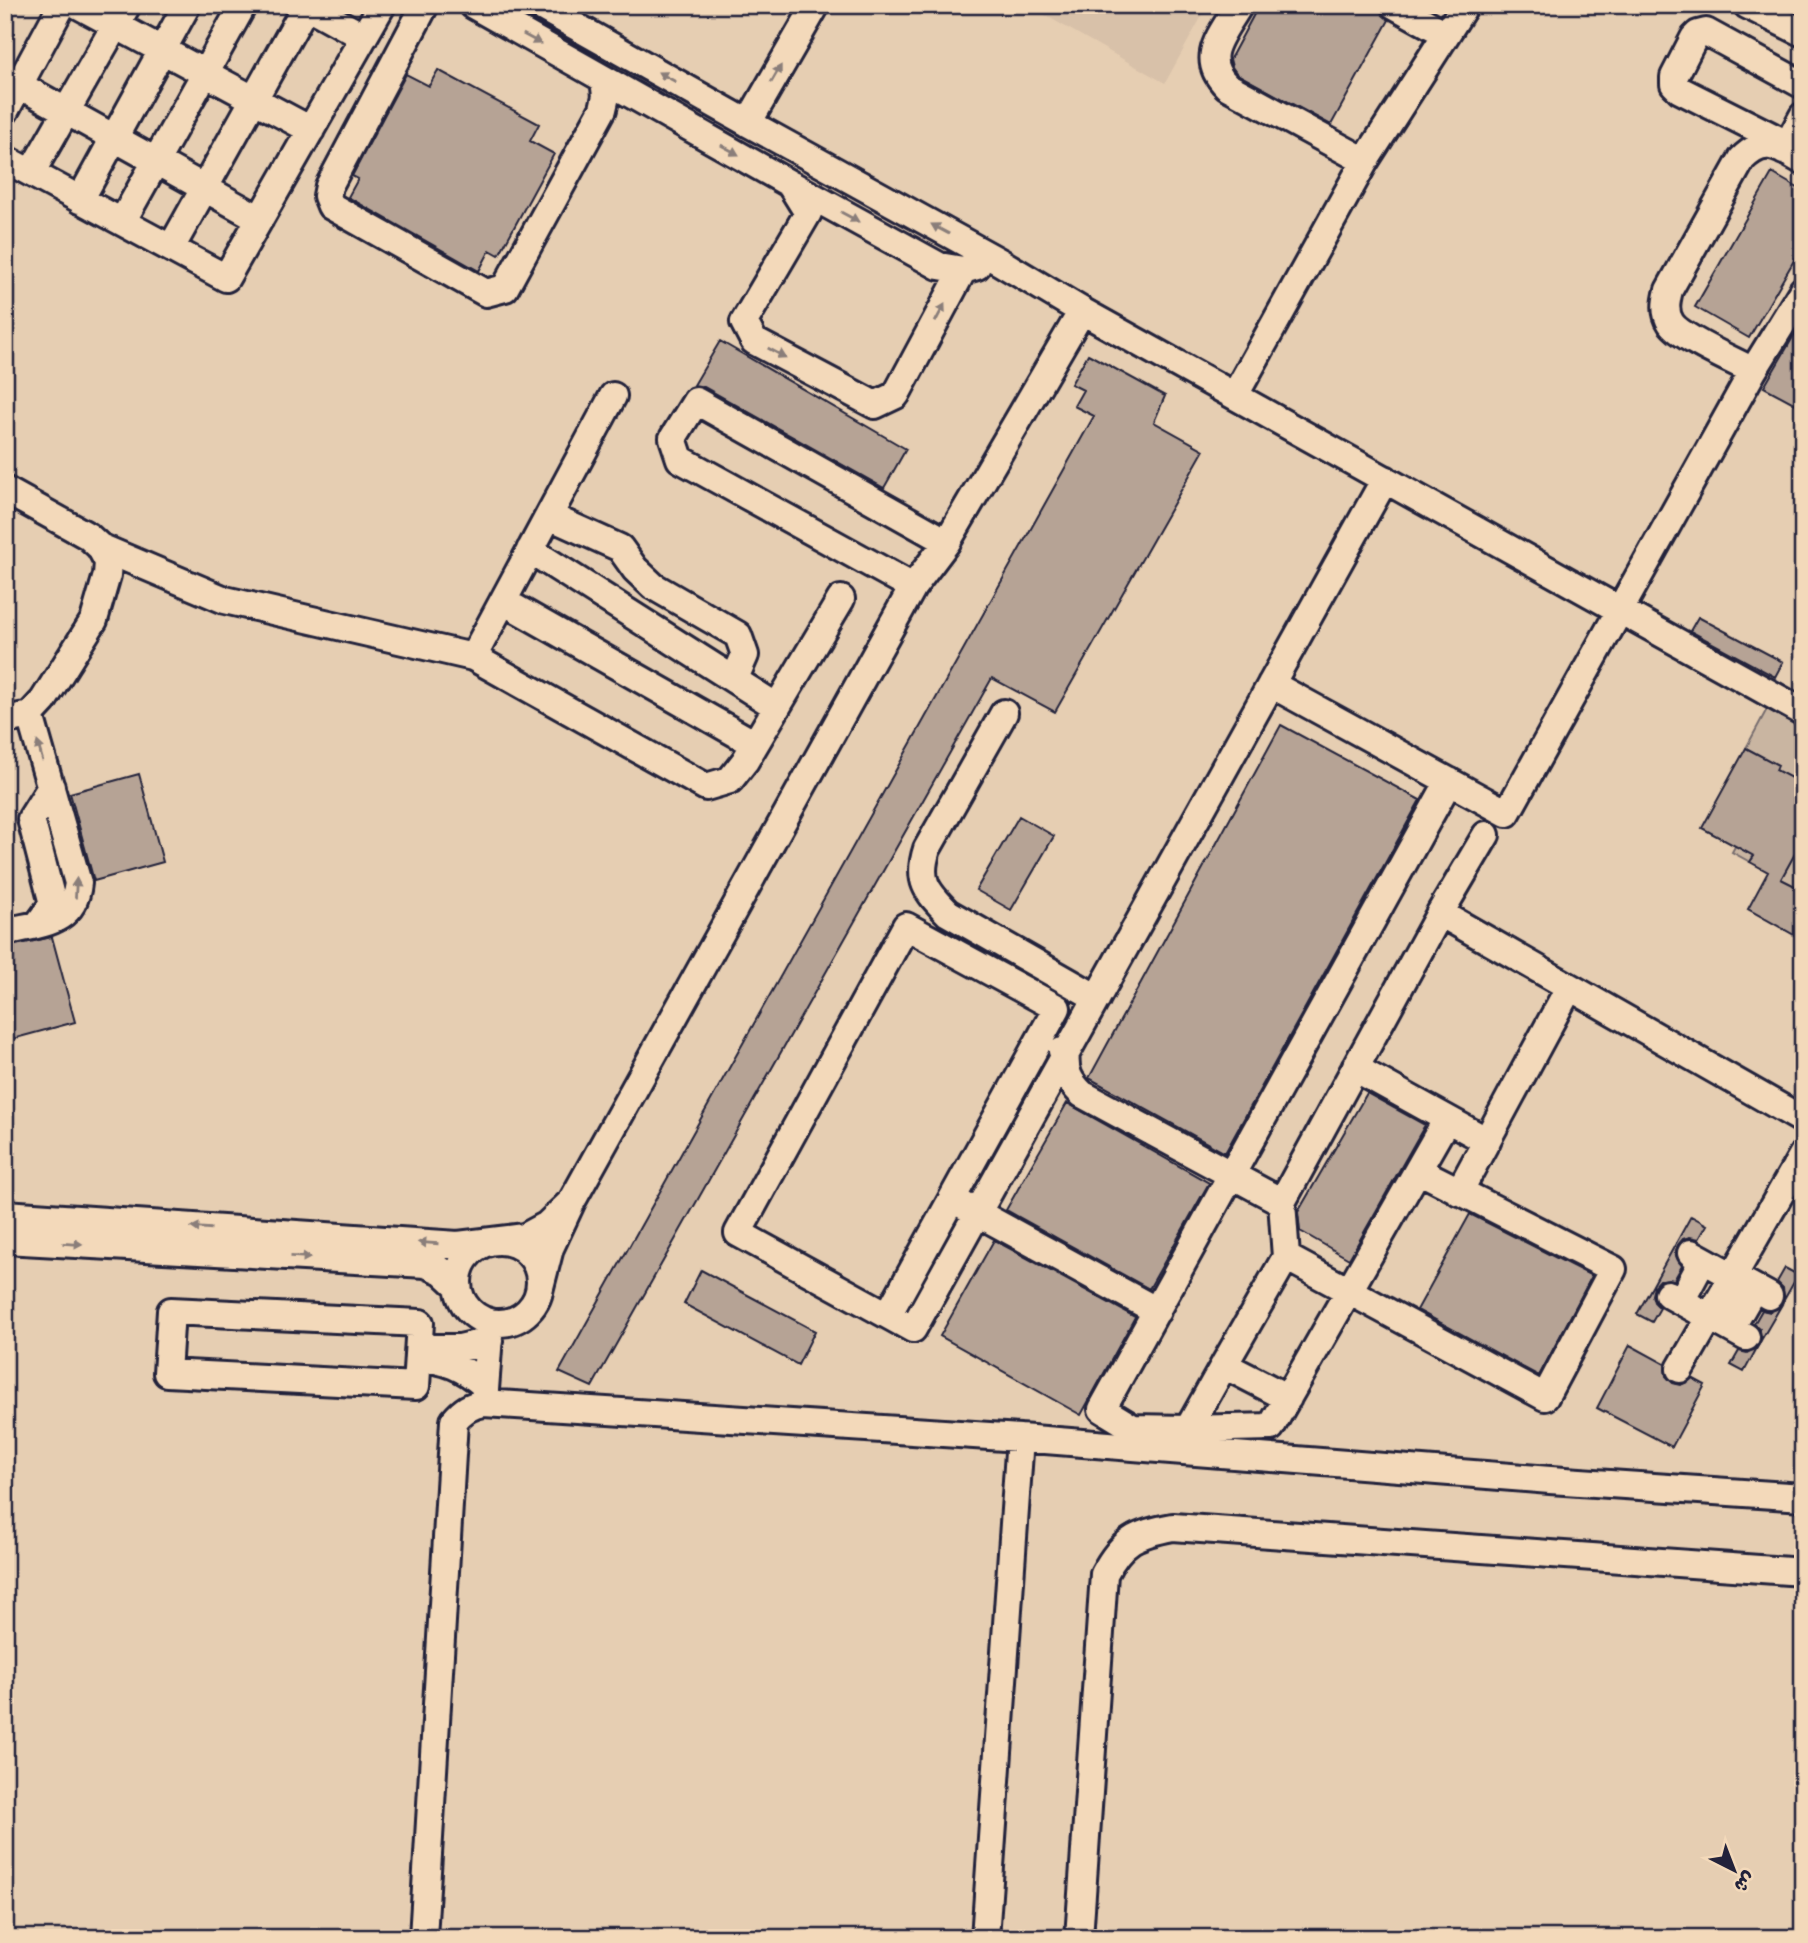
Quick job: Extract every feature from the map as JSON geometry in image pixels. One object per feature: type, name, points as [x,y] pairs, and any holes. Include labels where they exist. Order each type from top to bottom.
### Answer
[{"type":"lane","points":[[5,111],[62,5]]},
{"type":"lane","points":[[78,5],[121,15],[162,50],[311,130]]},
{"type":"lane","points":[[80,200],[187,5]]},
{"type":"lane","points":[[122,222],[243,5]]},
{"type":"lane","points":[[5,159],[226,278],[382,5]]},
{"type":"lane","points":[[473,5],[939,266],[963,270],[1000,262]]},
{"type":"lane","points":[[748,123],[816,5]]},
{"type":"lane","points":[[1239,5],[1214,51],[1212,63],[1216,76],[1227,86],[1365,161]]},
{"type":"lane","points":[[1394,5],[1446,34]]},
{"type":"lane","points":[[1235,395],[1365,161],[1465,5]]},
{"type":"lane","points":[[1748,5],[1803,33]]},
{"type":"lane","points":[[170,248],[306,6],[364,37]]},
{"type":"lane","points":[[426,7],[329,186],[327,196],[331,206],[486,293],[505,288],[603,109],[606,96],[604,79]]},
{"type":"lane","points":[[547,7],[1082,311],[1803,712]]},
{"type":"lane","points":[[31,173],[121,15]]},
{"type":"lane","points":[[1791,152],[1680,90],[1674,84],[1674,77],[1694,38],[1706,32],[1803,85]]},
{"type":"lane","points":[[19,85],[260,219]]},
{"type":"lane","points":[[603,109],[613,99],[628,93]]},
{"type":"lane","points":[[1791,152],[1803,116]]},
{"type":"lane","points":[[1753,371],[1681,333],[1671,322],[1665,306],[1669,290],[1742,159],[1754,148],[1767,146],[1791,152]]},
{"type":"lane","points":[[790,184],[808,214],[744,322],[754,341],[875,404],[896,394],[963,270]]},
{"type":"lane","points":[[1188,1429],[1286,1257],[1282,1202],[1440,913],[1486,835],[1498,807],[1620,611],[1753,371],[1803,290]]},
{"type":"lane","points":[[418,1352],[460,1348],[521,1317],[532,1306],[539,1291],[550,1248],[572,1201],[913,587],[947,542],[1082,311]]},
{"type":"lane","points":[[473,657],[613,396]]},
{"type":"lane","points":[[913,587],[680,459],[673,438],[696,401],[947,542]]},
{"type":"lane","points":[[888,1315],[1057,1008],[906,926],[738,1233],[913,1329],[1385,479]]},
{"type":"lane","points":[[5,490],[88,536],[100,547],[108,562],[94,620],[43,701],[18,718],[51,787],[78,883],[77,896],[70,909],[60,917],[5,933]]},
{"type":"lane","points":[[549,516],[620,548],[635,569],[653,586],[738,635],[745,655],[735,678]]},
{"type":"lane","points":[[100,547],[225,600],[473,657],[706,787],[730,780],[755,744],[841,599]]},
{"type":"lane","points":[[530,550],[777,707]]},
{"type":"lane","points":[[503,601],[755,744]]},
{"type":"lane","points":[[1271,684],[1498,807]]},
{"type":"lane","points":[[1004,713],[927,849],[921,866],[922,880],[933,898],[948,913],[1097,998]]},
{"type":"lane","points":[[1447,1119],[1271,1427],[1133,1428],[1102,1409],[1449,781]]},
{"type":"lane","points":[[1440,913],[1803,1120]]},
{"type":"lane","points":[[1459,1192],[1569,988]]},
{"type":"lane","points":[[1039,1042],[1066,1053]]},
{"type":"lane","points":[[1066,1053],[1064,1066],[1069,1081],[1082,1094],[1282,1202]]},
{"type":"lane","points":[[1355,1068],[1486,1141]]},
{"type":"lane","points":[[1680,1369],[1729,1327],[1752,1287],[1803,1154]]},
{"type":"lane","points":[[1286,1257],[1545,1397],[1613,1269],[1418,1170]]},
{"type":"lane","points":[[952,1199],[1157,1311]]},
{"type":"lane","points":[[5,1214],[432,1244],[475,1244],[525,1237],[547,1225],[572,1201]]},
{"type":"lane","points":[[5,1240],[426,1264],[442,1271],[458,1286]]},
{"type":"lane","points":[[423,1938],[454,1420],[485,1394],[490,1331],[468,1310],[461,1298],[459,1273],[472,1251],[483,1244],[496,1241],[511,1243],[524,1250],[535,1261],[540,1276],[539,1291]]},
{"type":"lane","points":[[1729,1327],[1674,1297],[1697,1257],[1752,1287]]},
{"type":"lane","points":[[171,1311],[420,1323],[418,1352],[416,1386],[167,1373],[171,1311]]},
{"type":"lane","points":[[418,1352],[460,1367],[485,1394],[1550,1480],[1803,1497]]},
{"type":"lane","points":[[1224,1365],[1288,1398]]},
{"type":"lane","points":[[985,1938],[1020,1438]]},
{"type":"lane","points":[[1079,1938],[1104,1574],[1113,1557],[1127,1542],[1144,1532],[1173,1527],[1803,1572]]},
{"type":"shaded area","points":[[1027,5],[1114,5],[1135,10],[1146,5],[1208,5],[1165,83]]},
{"type":"shaded area","points":[[1767,709],[1803,728],[1803,784],[1795,781],[1750,862],[1732,852],[1778,766],[1746,748]]},
{"type":"shaded area","points":[[1803,839],[1803,882],[1799,888],[1781,879]]},
{"type":"building","points":[[1259,5],[1370,5],[1389,20],[1331,125],[1237,74],[1232,67],[1230,59]]},
{"type":"building","points":[[438,70],[539,124],[530,141],[554,154],[499,255],[490,250],[479,271],[348,197],[358,179],[352,176],[406,74],[429,86]]},
{"type":"building","points":[[1772,173],[1803,191],[1803,245],[1749,338],[1695,307]]},
{"type":"building","points":[[1803,320],[1803,408],[1764,387]]},
{"type":"building","points":[[720,341],[906,449],[884,488],[704,387],[694,385]]},
{"type":"building","points":[[1088,354],[1165,396],[1154,422],[1204,450],[1055,712],[992,678],[592,1387],[559,1372],[1094,416],[1074,406],[1083,390],[1071,384]]},
{"type":"building","points":[[1698,617],[1783,662],[1775,677],[1690,631]]},
{"type":"building","points":[[1281,725],[1420,800],[1225,1153],[1089,1078]]},
{"type":"building","points":[[1746,748],[1778,765],[1776,770],[1803,784],[1803,839],[1781,879],[1803,890],[1803,940],[1748,909],[1768,872],[1750,862],[1754,856],[1702,828]]},
{"type":"building","points":[[139,774],[163,862],[94,881],[70,793]]},
{"type":"building","points":[[1019,816],[1054,836],[1011,910],[976,890]]},
{"type":"building","points":[[52,937],[75,1022],[5,1041],[5,947]]},
{"type":"building","points":[[1367,1093],[1425,1125],[1349,1259],[1300,1231],[1298,1212]]},
{"type":"building","points":[[1067,1103],[1209,1183],[1149,1289],[1006,1210]]},
{"type":"building","points":[[1470,1214],[1592,1276],[1539,1376],[1417,1310]]},
{"type":"building","points":[[1691,1216],[1707,1225],[1699,1239],[1683,1239],[1678,1245],[1675,1254],[1682,1266],[1674,1280],[1660,1280],[1654,1287],[1654,1302],[1660,1308],[1652,1322],[1637,1314]]},
{"type":"building","points":[[994,1240],[1135,1317],[1081,1415],[940,1336]]},
{"type":"building","points":[[1785,1268],[1798,1275],[1784,1300],[1783,1288],[1777,1282]]},
{"type":"building","points":[[701,1270],[815,1331],[798,1365],[684,1304]]},
{"type":"building","points":[[1781,1306],[1760,1342],[1760,1329],[1754,1324],[1762,1310],[1770,1312]]},
{"type":"building","points":[[1630,1345],[1665,1364],[1666,1376],[1673,1383],[1681,1385],[1692,1378],[1705,1385],[1672,1447],[1597,1408]]},
{"type":"building","points":[[1758,1346],[1744,1372],[1731,1365],[1739,1351],[1747,1353]]}]
